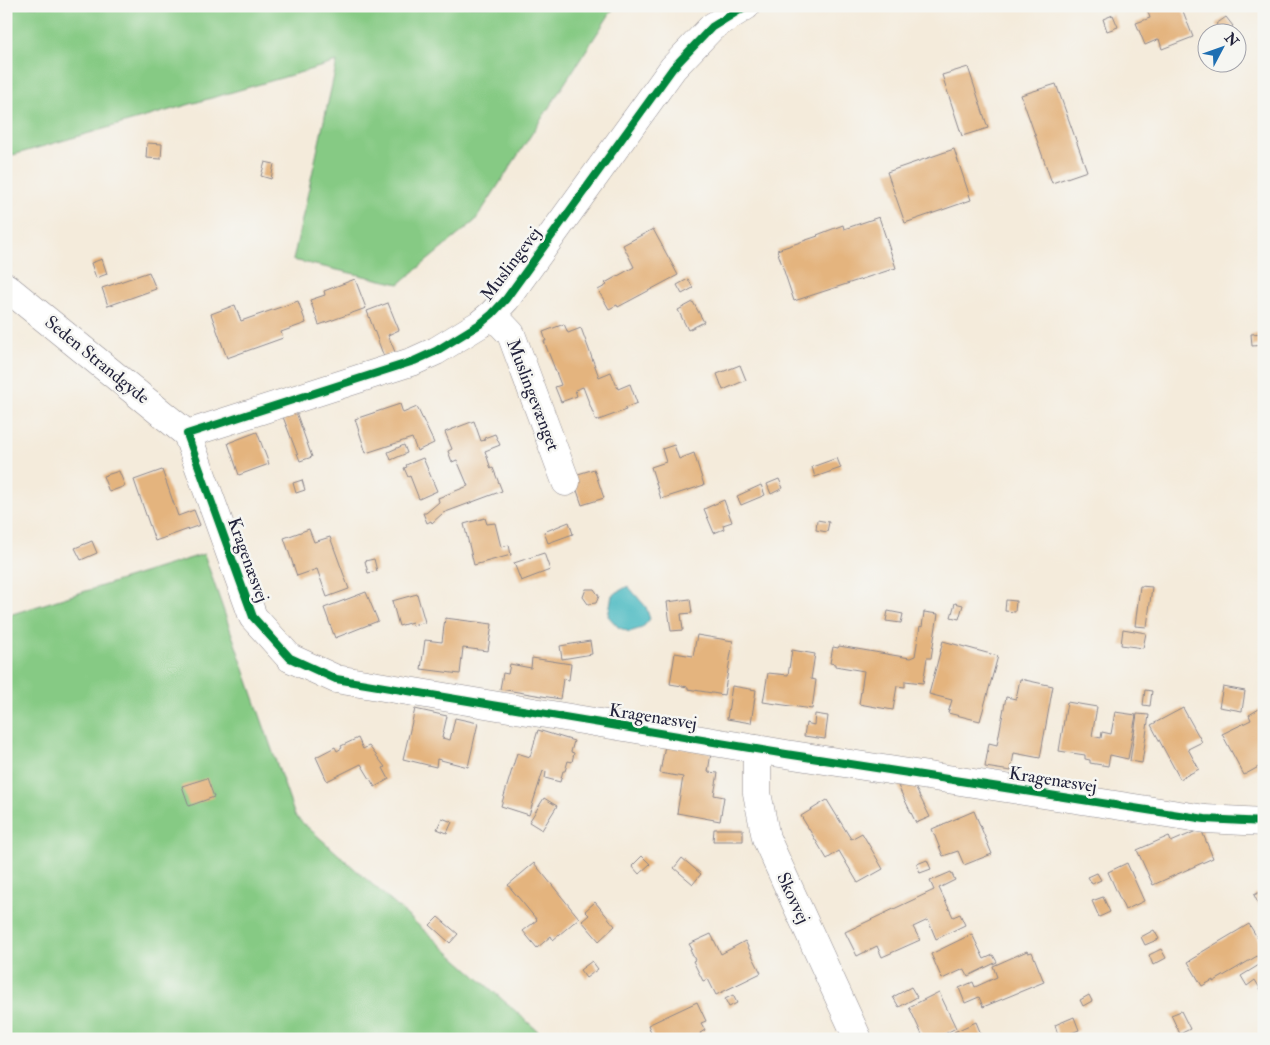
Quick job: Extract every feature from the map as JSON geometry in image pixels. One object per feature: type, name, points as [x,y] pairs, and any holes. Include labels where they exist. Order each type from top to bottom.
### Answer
[{"type":"street","name":"Muslingevej","points":[[187,434],[426,357],[480,324],[506,299],[673,68],[712,27],[746,6]]},
{"type":"street","name":"Seden Strandgyde","points":[[6,286],[187,434]]},
{"type":"street","name":"Muslingevænget","points":[[492,314],[511,334],[566,482]]},
{"type":"street","name":"Kragenæsvej","points":[[187,434],[252,617],[290,658],[336,679],[757,749],[1205,819],[1264,822]]},
{"type":"street","name":"Skovvej","points":[[757,749],[757,793],[766,838],[858,1039]]},
{"type":"green space","points":[[6,6],[615,6],[475,221],[399,284],[293,260],[337,62],[6,157]]},
{"type":"green space","points":[[204,554],[295,816],[547,1039],[6,1039],[6,616]]},
{"type":"water","points":[[628,586],[646,607],[650,619],[642,628],[629,632],[618,627],[608,616],[612,595]]},
{"type":"building","points":[[1146,6],[1181,6],[1193,37],[1162,49],[1159,39],[1145,45],[1136,23],[1150,18]]},
{"type":"building","points":[[1113,15],[1118,27],[1107,31],[1103,19]]},
{"type":"building","points":[[1226,17],[1230,22],[1219,22]]},
{"type":"building","points":[[968,67],[988,128],[962,136],[942,75]]},
{"type":"building","points":[[1056,84],[1087,171],[1052,183],[1021,95]]},
{"type":"building","points":[[147,143],[162,144],[161,159],[146,158]]},
{"type":"building","points":[[954,149],[971,200],[905,223],[887,172]]},
{"type":"building","points":[[265,162],[274,164],[271,179],[261,176]]},
{"type":"building","points":[[879,217],[896,268],[794,301],[777,250],[843,225],[844,229]]},
{"type":"building","points":[[653,229],[678,275],[618,307],[617,305],[609,309],[598,290],[607,285],[605,283],[634,267],[623,245]]},
{"type":"building","points":[[102,259],[107,274],[96,278],[91,263]]},
{"type":"building","points":[[149,272],[156,289],[108,306],[102,288]]},
{"type":"building","points":[[355,279],[366,308],[319,325],[310,300],[325,295],[324,291]]},
{"type":"building","points":[[688,279],[693,288],[682,294],[677,285]]},
{"type":"building","points":[[298,301],[306,323],[281,332],[283,338],[227,358],[211,314],[235,305],[241,321]]},
{"type":"building","points":[[693,302],[704,322],[688,330],[678,310]]},
{"type":"building","points":[[388,303],[399,330],[388,335],[395,352],[384,357],[367,311]]},
{"type":"building","points":[[564,324],[568,333],[581,328],[599,377],[611,372],[618,389],[630,384],[637,403],[625,408],[626,410],[596,421],[583,387],[575,390],[577,396],[561,402],[555,387],[561,385],[544,341],[546,341],[543,332]]},
{"type":"building","points":[[1264,333],[1264,345],[1252,346],[1251,334]]},
{"type":"building","points":[[740,365],[746,380],[723,390],[717,374]]},
{"type":"building","points":[[400,404],[403,413],[417,407],[434,443],[417,451],[412,438],[366,453],[355,419]]},
{"type":"building","points":[[296,412],[312,457],[300,461],[283,417]]},
{"type":"building","points":[[474,421],[481,441],[495,434],[500,445],[485,451],[491,469],[493,468],[502,491],[443,513],[432,523],[431,521],[427,523],[423,513],[426,513],[439,502],[438,498],[468,486],[457,460],[452,462],[448,451],[452,449],[445,432]]},
{"type":"building","points":[[257,432],[269,464],[239,475],[228,443]]},
{"type":"building","points":[[404,445],[407,453],[391,460],[388,452]]},
{"type":"building","points":[[674,445],[679,459],[694,453],[704,485],[661,499],[651,467],[666,462],[662,449]]},
{"type":"building","points":[[423,458],[437,491],[419,499],[410,476],[408,477],[404,468],[407,467],[406,465]]},
{"type":"building","points":[[837,458],[841,468],[815,477],[812,467]]},
{"type":"building","points":[[594,469],[604,498],[582,505],[572,476]]},
{"type":"building","points":[[162,470],[178,516],[194,510],[200,525],[155,541],[134,480]]},
{"type":"building","points":[[119,471],[125,486],[109,492],[103,476]]},
{"type":"building","points":[[779,479],[783,488],[771,494],[767,484]]},
{"type":"building","points":[[302,480],[305,490],[296,493],[293,483]]},
{"type":"building","points":[[761,485],[765,495],[741,505],[737,496]]},
{"type":"building","points":[[724,500],[732,522],[723,525],[724,529],[714,533],[704,509]]},
{"type":"building","points":[[485,518],[487,524],[495,523],[501,547],[509,545],[511,555],[474,565],[464,524]]},
{"type":"building","points":[[817,520],[829,522],[827,532],[816,530]]},
{"type":"building","points":[[569,522],[573,534],[548,543],[544,532]]},
{"type":"building","points":[[309,529],[314,542],[330,537],[349,589],[327,597],[317,569],[297,576],[284,538]]},
{"type":"building","points":[[92,541],[97,553],[81,560],[75,548]]},
{"type":"building","points":[[544,553],[550,570],[521,581],[514,563]]},
{"type":"building","points":[[374,559],[377,571],[368,573],[365,561]]},
{"type":"building","points":[[1140,586],[1152,587],[1147,627],[1135,626]]},
{"type":"building","points":[[586,589],[594,589],[599,596],[596,603],[588,604],[583,597]]},
{"type":"building","points":[[366,592],[378,621],[335,638],[324,608]]},
{"type":"building","points":[[417,594],[425,622],[413,626],[412,622],[399,626],[392,601]]},
{"type":"building","points":[[690,599],[692,613],[681,614],[683,630],[671,631],[667,602]]},
{"type":"building","points":[[1006,600],[1016,601],[1015,612],[1005,611]]},
{"type":"building","points":[[955,603],[963,605],[959,619],[951,617]]},
{"type":"building","points":[[888,611],[903,614],[901,623],[886,621]]},
{"type":"building","points":[[924,612],[938,614],[931,658],[927,658],[923,683],[905,681],[905,687],[897,686],[893,710],[859,704],[864,671],[835,666],[835,664],[830,663],[833,647],[838,648],[839,646],[910,658],[915,656]]},
{"type":"building","points":[[445,618],[492,624],[488,651],[463,648],[460,674],[421,669],[425,640],[442,642]]},
{"type":"building","points":[[1123,629],[1146,633],[1143,648],[1121,645]]},
{"type":"building","points":[[697,635],[733,641],[724,695],[670,684],[675,653],[693,656]]},
{"type":"building","points":[[590,641],[592,654],[562,659],[560,646]]},
{"type":"building","points":[[943,641],[998,656],[980,721],[948,713],[952,700],[929,694]]},
{"type":"building","points":[[792,650],[815,654],[811,679],[816,680],[812,709],[763,702],[768,673],[788,675]]},
{"type":"building","points":[[532,658],[571,664],[569,680],[563,679],[560,699],[500,689],[503,673],[508,674],[510,664],[531,668]]},
{"type":"building","points":[[1020,679],[1053,686],[1040,758],[1014,753],[1011,771],[985,767],[989,743],[997,745],[1006,697],[1016,699]]},
{"type":"building","points":[[732,686],[756,690],[751,723],[727,719]]},
{"type":"building","points":[[1223,687],[1245,691],[1242,711],[1219,707]]},
{"type":"building","points":[[1145,690],[1152,691],[1150,706],[1143,705]]},
{"type":"building","points":[[1067,702],[1097,707],[1092,736],[1101,738],[1102,732],[1111,734],[1115,712],[1136,715],[1128,759],[1110,755],[1108,766],[1090,763],[1090,760],[1085,759],[1085,755],[1059,751]]},
{"type":"building","points":[[1264,706],[1264,764],[1244,775],[1222,734],[1251,720],[1249,715]]},
{"type":"building","points":[[1183,708],[1202,742],[1188,749],[1199,769],[1180,779],[1151,725]]},
{"type":"building","points":[[415,709],[447,716],[442,738],[450,740],[455,718],[478,723],[468,767],[437,759],[436,767],[403,759]]},
{"type":"building","points":[[815,714],[828,716],[825,739],[804,736],[806,723],[814,725]]},
{"type":"building","points":[[1137,714],[1149,715],[1142,763],[1130,761]]},
{"type":"building","points":[[538,730],[574,741],[571,752],[574,753],[572,762],[568,761],[560,782],[545,778],[546,772],[543,771],[529,815],[501,806],[517,753],[530,757]]},
{"type":"building","points":[[358,738],[363,749],[369,746],[385,767],[383,768],[389,779],[375,787],[361,764],[327,781],[316,757],[335,747],[337,751],[342,748],[341,746]]},
{"type":"building","points":[[665,745],[711,753],[708,772],[718,773],[714,795],[724,797],[720,821],[677,813],[683,777],[660,773]]},
{"type":"building","points":[[207,778],[214,797],[189,806],[182,786]]},
{"type":"building","points":[[914,785],[930,817],[916,823],[898,786]]},
{"type":"building","points":[[544,798],[557,806],[542,830],[529,822]]},
{"type":"building","points":[[827,800],[851,839],[862,833],[883,869],[858,883],[839,851],[827,859],[801,816]]},
{"type":"building","points":[[974,811],[992,854],[964,865],[958,851],[943,856],[932,829]]},
{"type":"building","points":[[442,818],[452,822],[447,833],[437,829]]},
{"type":"building","points":[[714,829],[743,829],[743,841],[713,841]]},
{"type":"building","points":[[1201,829],[1213,858],[1153,885],[1137,850],[1169,836],[1171,842]]},
{"type":"building","points":[[642,856],[650,864],[639,874],[632,866]]},
{"type":"building","points":[[682,858],[701,874],[693,884],[674,868]]},
{"type":"building","points":[[927,860],[931,869],[920,873],[917,864]]},
{"type":"building","points":[[534,863],[579,918],[553,940],[551,936],[537,948],[523,931],[537,920],[508,885]]},
{"type":"building","points":[[1127,863],[1144,901],[1125,910],[1108,872]]},
{"type":"building","points":[[951,872],[955,880],[939,888],[953,917],[960,914],[965,925],[936,939],[928,920],[913,927],[920,940],[882,957],[877,946],[857,956],[845,932],[934,890],[930,881]]},
{"type":"building","points":[[1097,873],[1101,880],[1092,884],[1088,877]]},
{"type":"building","points":[[1264,890],[1264,915],[1254,895]]},
{"type":"building","points":[[1103,897],[1110,912],[1099,917],[1092,901]]},
{"type":"building","points":[[595,902],[615,926],[599,941],[582,921],[589,915],[585,911]]},
{"type":"building","points":[[438,917],[458,934],[450,943],[430,925]]},
{"type":"building","points":[[1249,924],[1264,952],[1213,982],[1213,980],[1202,986],[1188,962]]},
{"type":"building","points":[[1154,930],[1159,939],[1145,945],[1141,937]]},
{"type":"building","points":[[711,934],[721,954],[745,941],[761,973],[716,995],[708,979],[703,981],[693,961],[695,960],[689,944]]},
{"type":"building","points":[[972,934],[984,959],[993,955],[997,962],[968,976],[964,969],[942,979],[931,954]]},
{"type":"building","points":[[1161,949],[1166,958],[1153,965],[1149,955]]},
{"type":"building","points":[[1027,951],[1028,953],[1032,952],[1044,982],[983,1007],[979,997],[965,1003],[959,988],[973,982],[975,987],[997,977],[993,966]]},
{"type":"building","points":[[592,961],[598,969],[586,978],[580,970]]},
{"type":"building","points":[[1264,962],[1264,995],[1255,980],[1247,986],[1241,976]]},
{"type":"building","points":[[911,987],[917,997],[899,1007],[893,997]]},
{"type":"building","points":[[939,992],[956,1028],[935,1039],[924,1039],[909,1007]]},
{"type":"building","points":[[733,995],[737,1003],[729,1007],[725,999]]},
{"type":"building","points":[[1089,995],[1092,1001],[1083,1006],[1080,1000]]},
{"type":"building","points":[[697,1002],[706,1021],[701,1023],[705,1030],[700,1033],[703,1039],[654,1039],[648,1025]]},
{"type":"building","points":[[1181,1011],[1190,1029],[1180,1034],[1171,1015]]},
{"type":"building","points":[[1074,1017],[1079,1030],[1059,1038],[1055,1025]]},
{"type":"building","points":[[976,1022],[983,1039],[957,1039],[954,1032]]},
{"type":"cycle path","points":[[746,6],[712,27],[673,68],[506,299],[480,324],[436,351],[414,361],[187,434],[253,617],[290,658],[336,679],[786,754],[1205,819],[1264,822]]}]
